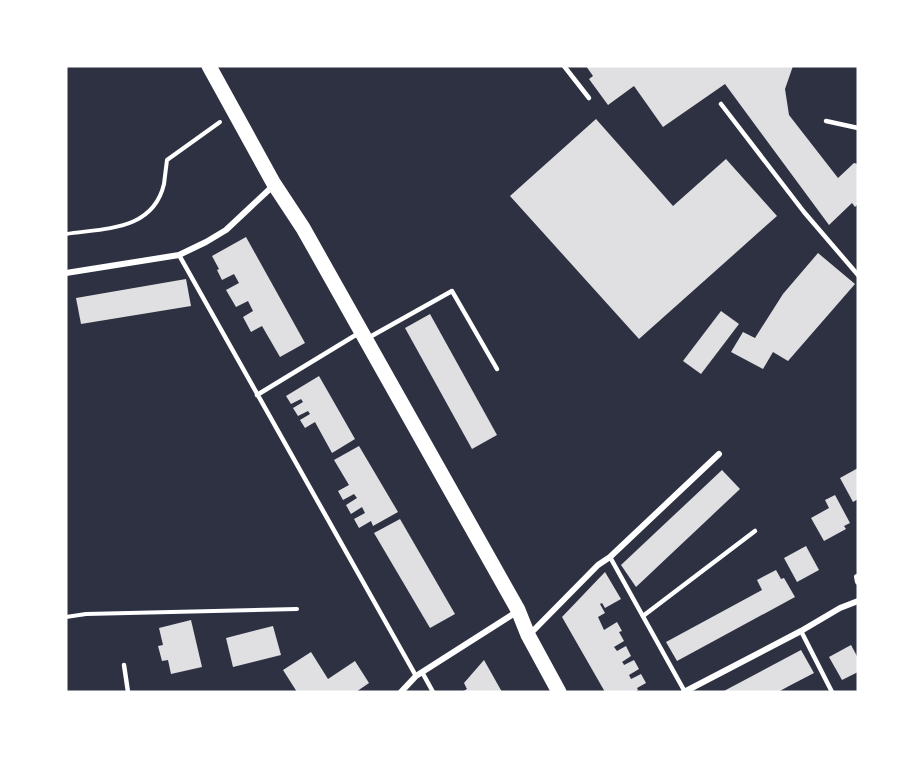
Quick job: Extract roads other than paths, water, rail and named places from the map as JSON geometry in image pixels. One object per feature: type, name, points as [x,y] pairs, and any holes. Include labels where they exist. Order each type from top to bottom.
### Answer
[{"type":"main road","points":[[209,66],[518,610],[528,635],[559,692]]},
{"type":"street","points":[[66,273],[179,255],[226,230],[274,184]]},
{"type":"street","points":[[528,635],[598,565],[610,557],[719,454]]},
{"type":"street","points":[[685,692],[840,608],[858,601]]},
{"type":"street","points":[[400,692],[419,674],[518,610]]},
{"type":"lane","points":[[564,66],[589,98]]},
{"type":"lane","points":[[722,104],[804,212],[858,275]]},
{"type":"lane","points":[[826,121],[858,128]]},
{"type":"lane","points":[[179,255],[257,395],[419,674],[433,692]]},
{"type":"lane","points":[[257,395],[452,291],[497,369]]},
{"type":"lane","points":[[643,616],[755,531]]},
{"type":"lane","points":[[610,557],[685,692]]},
{"type":"lane","points":[[801,631],[832,692]]},
{"type":"lane","points":[[124,665],[129,692]]}]
